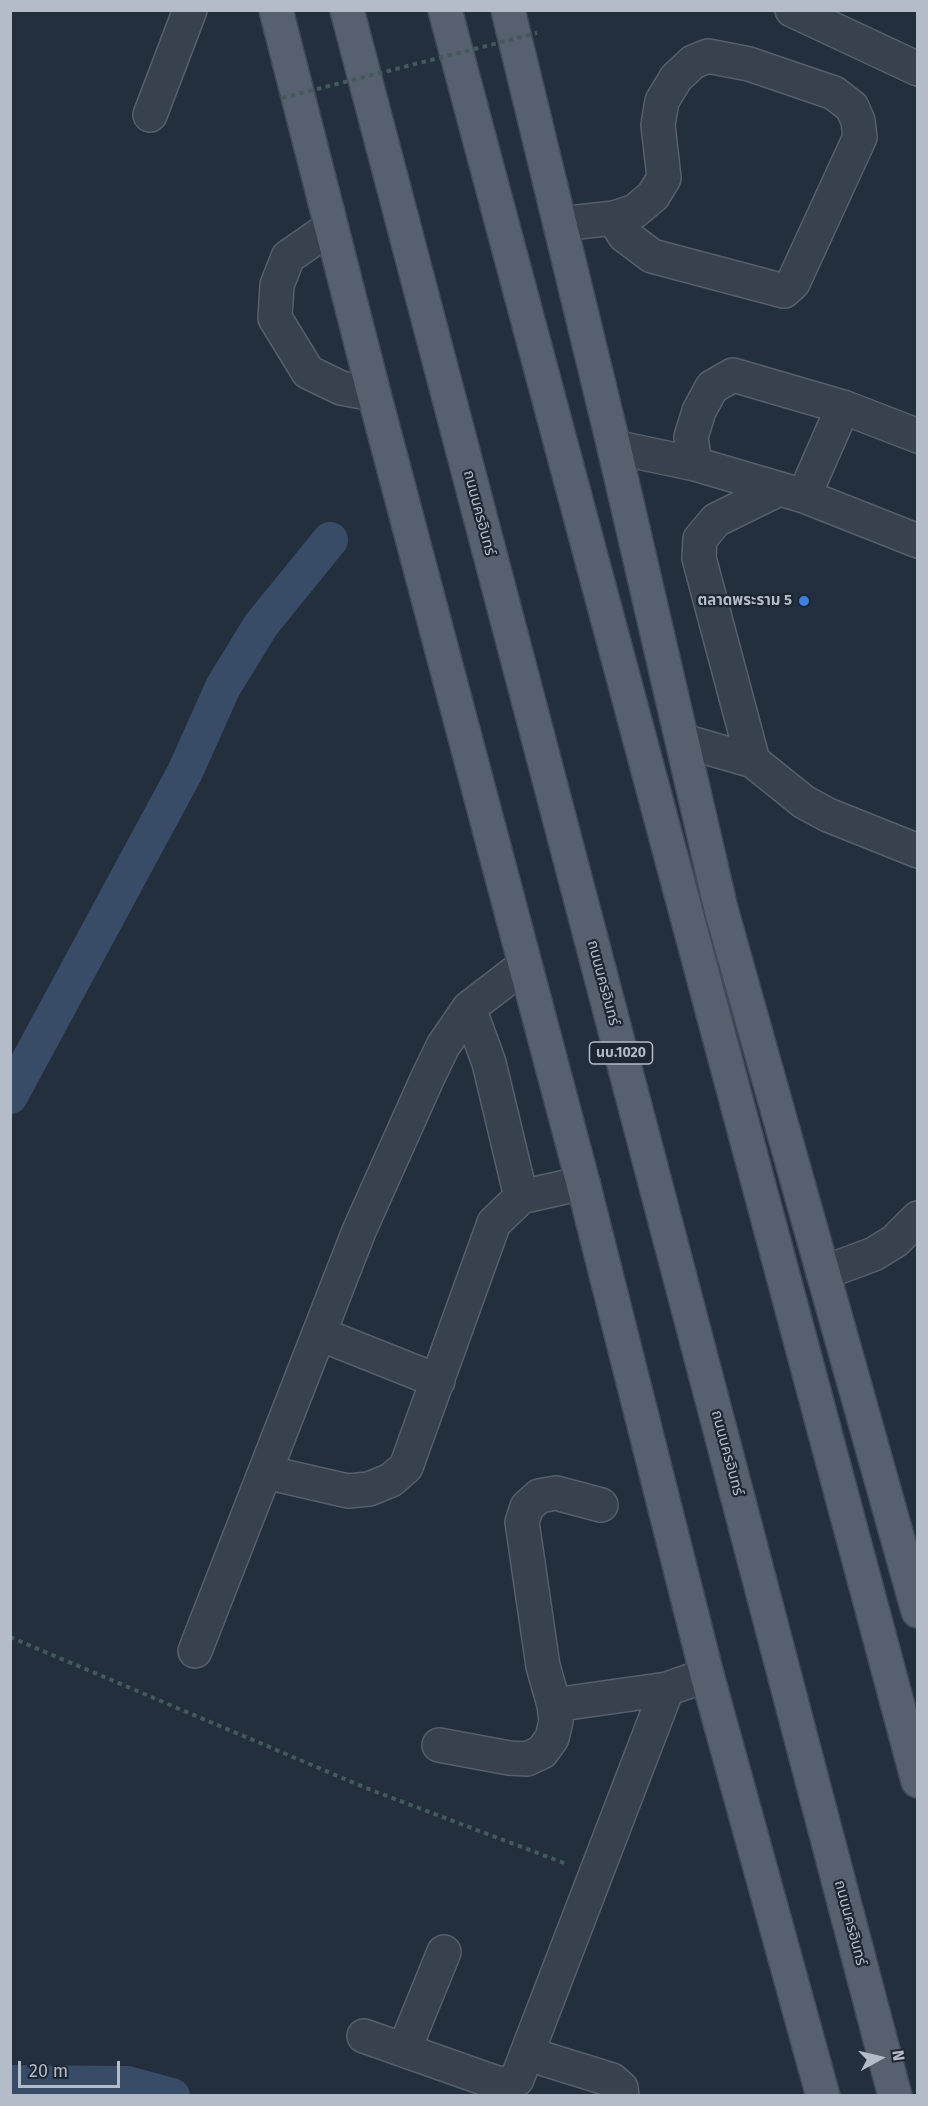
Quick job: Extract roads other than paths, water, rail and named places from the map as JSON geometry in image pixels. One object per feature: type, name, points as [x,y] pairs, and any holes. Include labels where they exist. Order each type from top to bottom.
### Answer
[{"type":"main road","points":[[276,10],[374,394],[583,1183],[707,1674],[823,2096]]},
{"type":"main road","name":"ถนนนครอินทร์","points":[[347,10],[895,2096]]},
{"type":"main road","points":[[444,10],[918,1780]]},
{"type":"main road","points":[[508,10],[684,741],[721,909],[918,1611]]},
{"type":"street","points":[[150,115],[190,10]]},
{"type":"street","points":[[792,10],[918,69]]},
{"type":"street","points":[[560,224],[614,218],[635,211],[653,196],[664,178],[658,124],[662,101],[676,78],[693,62],[708,56],[726,58],[834,93],[852,107],[858,121],[860,137],[793,283],[784,291],[652,256],[624,235],[614,218]]},
{"type":"street","points":[[331,227],[288,257],[277,285],[276,318],[308,372],[341,388],[374,394]]},
{"type":"street","points":[[695,464],[691,437],[699,411],[712,387],[733,375],[843,408],[918,436]]},
{"type":"street","points":[[753,761],[699,558],[700,539],[716,520],[791,493],[843,408]]},
{"type":"street","points":[[614,447],[695,464],[791,493],[918,541]]},
{"type":"street","points":[[684,741],[753,761],[804,802],[828,815],[918,851]]},
{"type":"street","points":[[195,1651],[359,1231],[428,1077],[443,1046],[470,1008],[492,988],[525,965]]},
{"type":"street","points":[[470,1008],[489,1063],[521,1197]]},
{"type":"street","points":[[265,1472],[348,1491],[369,1489],[391,1480],[406,1467],[494,1223],[521,1197],[583,1183]]},
{"type":"street","points":[[823,1273],[874,1254],[895,1241],[918,1218]]},
{"type":"street","points":[[320,1334],[438,1381]]},
{"type":"street","points":[[439,1745],[508,1758],[527,1759],[542,1752],[552,1738],[556,1721],[554,1705],[543,1666],[522,1522],[527,1507],[539,1496],[556,1493],[601,1505]]},
{"type":"street","points":[[554,1705],[667,1689],[707,1674]]},
{"type":"street","points":[[364,2036],[498,2084],[508,2084],[517,2079],[667,1689]]},
{"type":"street","points":[[404,2050],[444,1952]]},
{"type":"street","points":[[528,2054],[612,2080],[621,2088],[622,2096]]},
{"type":"waterway","points":[[10,1096],[185,772],[223,687],[261,625],[330,540]]},
{"type":"waterway","points":[[10,2083],[128,2084],[172,2096]]},
{"type":"place","name":"ตลาดพระราม 5","points":[[804,601]]}]
